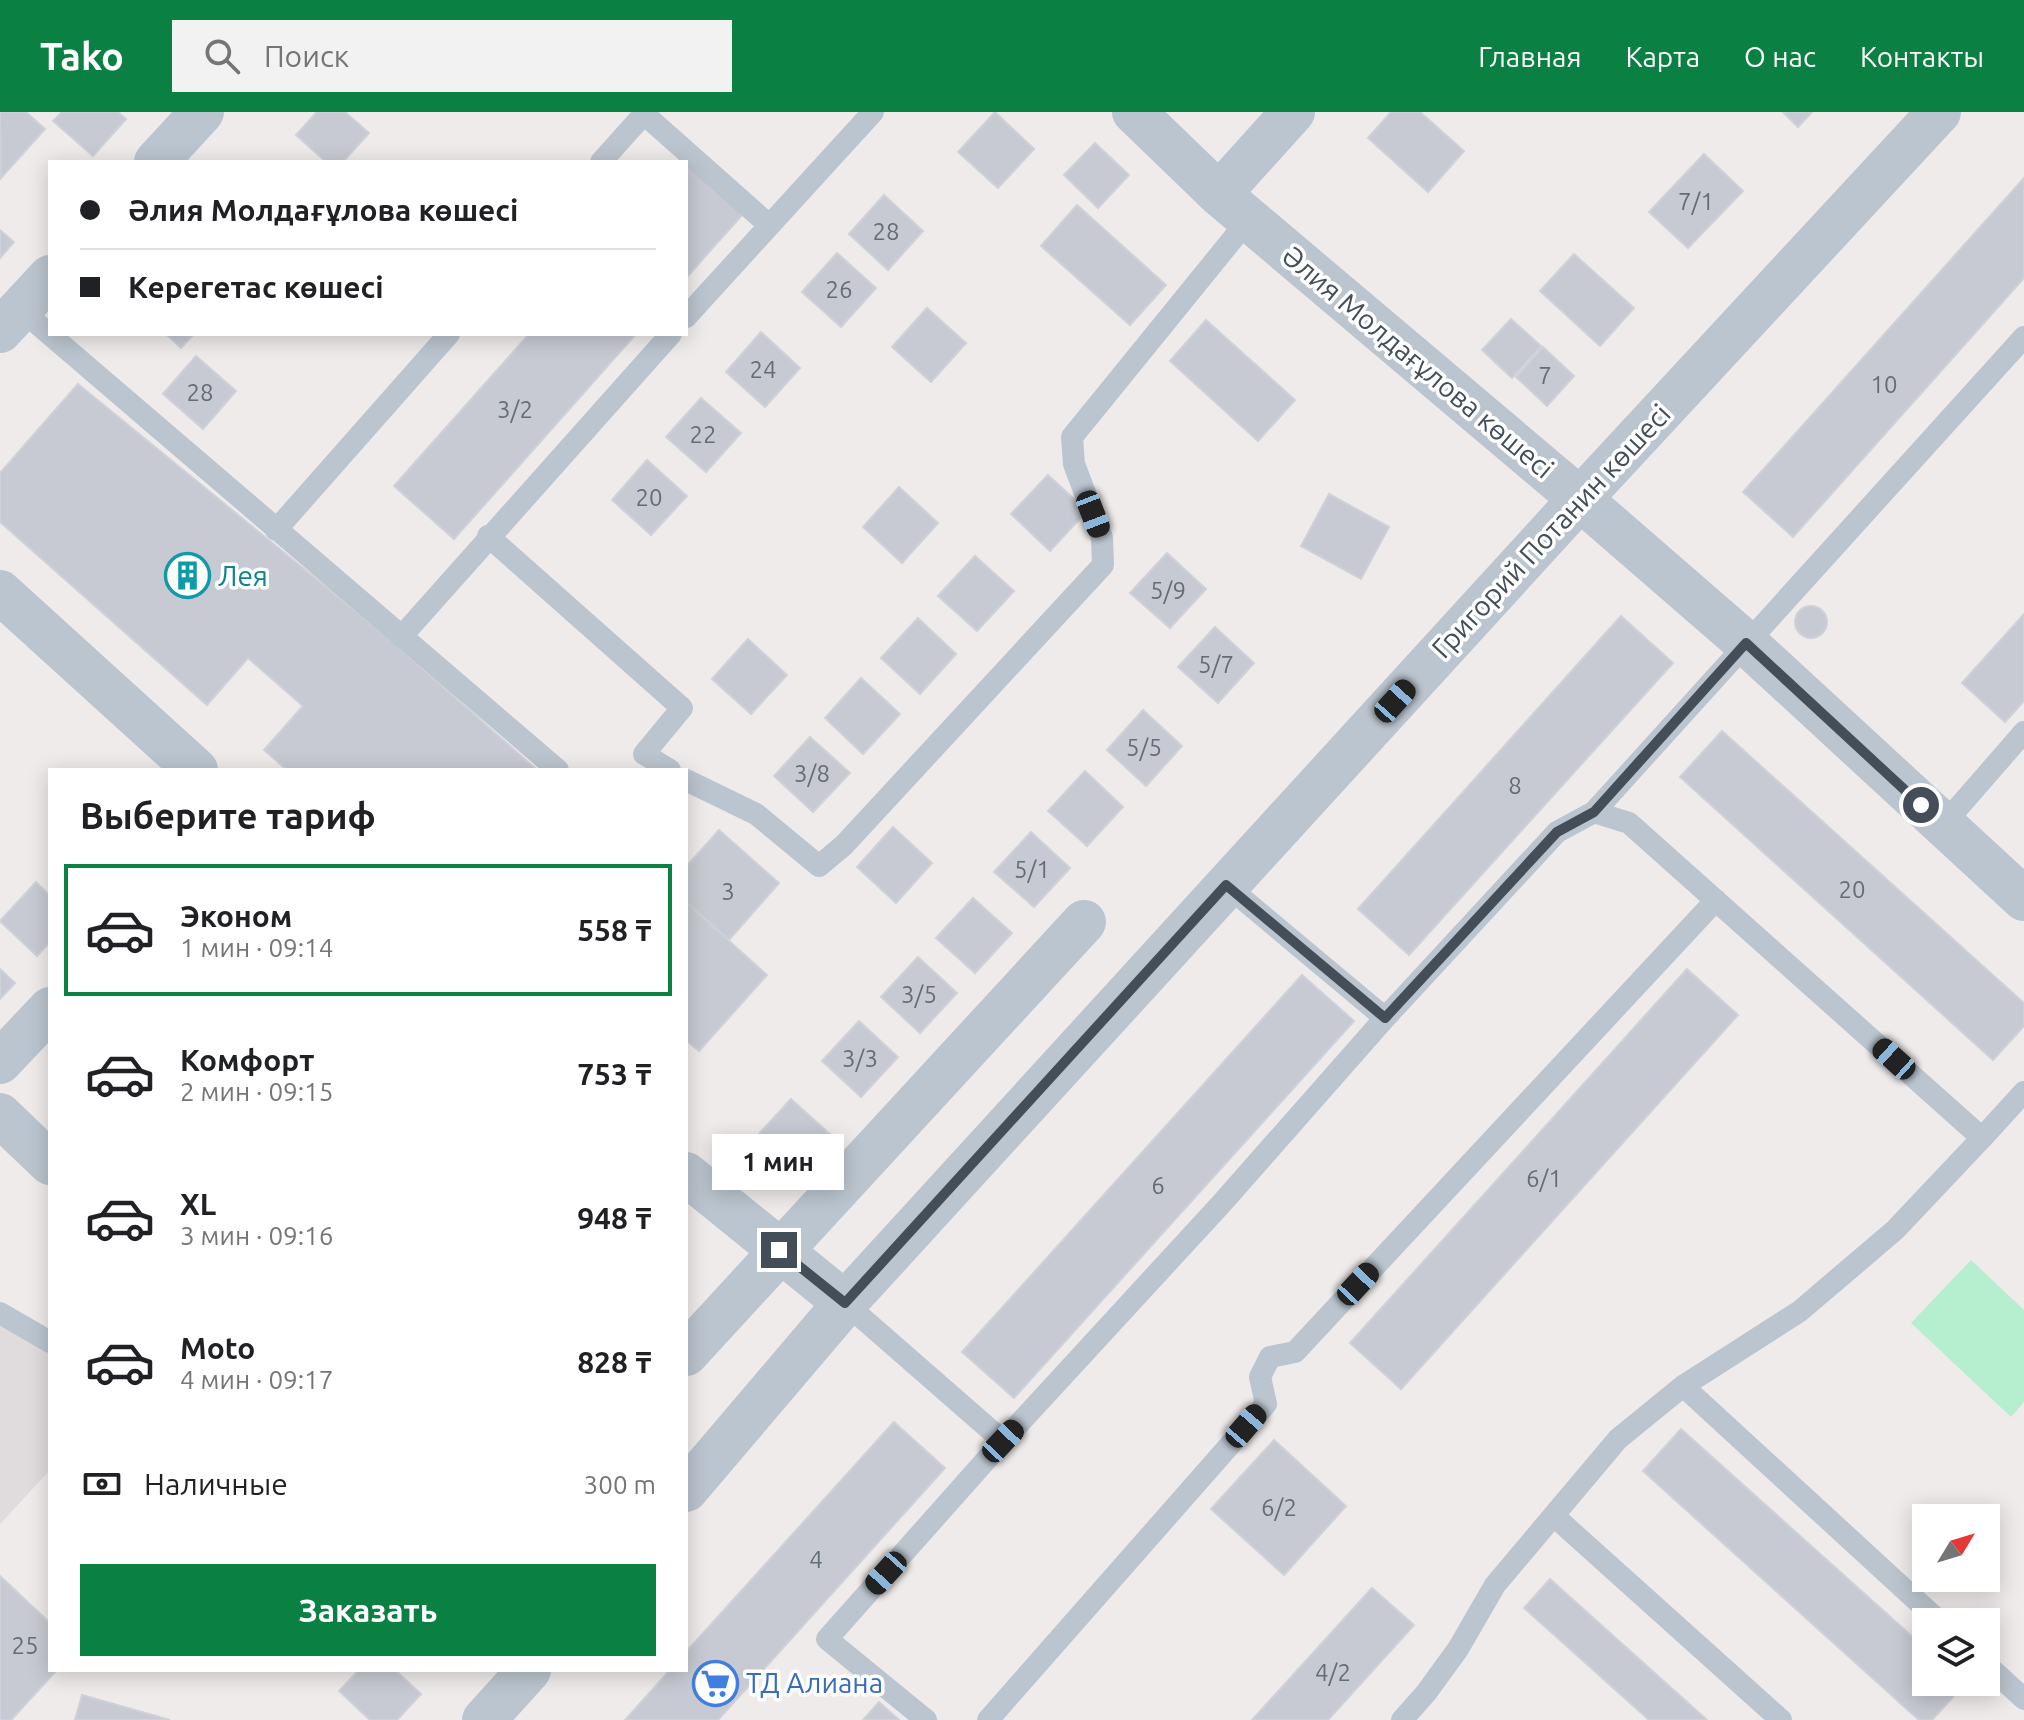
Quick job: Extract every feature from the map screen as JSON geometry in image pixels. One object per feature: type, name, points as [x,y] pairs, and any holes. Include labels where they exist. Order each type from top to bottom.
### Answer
[{"type":"street","points":[[158,160],[202,112]]},
{"type":"street","name":"Әлия Молдағұлова көшесі","points":[[1134,112],[1234,206],[1746,643],[2024,899]]},
{"type":"street","points":[[1234,206],[1293,112]]},
{"type":"street","name":"Григорий Потанин көшесі","points":[[688,1488],[845,1303],[1580,499],[1939,112]]},
{"type":"street","points":[[10,320],[48,279]]},
{"type":"street","points":[[0,592],[194,768]]},
{"type":"street","points":[[688,1352],[1084,922]]},
{"type":"street","points":[[0,1062],[48,1011]]},
{"type":"street","points":[[0,1115],[48,1161]]},
{"type":"street","points":[[688,1176],[845,1303]]},
{"type":"street","points":[[484,1720],[527,1672]]},
{"type":"lane","points":[[688,315],[873,112]]},
{"type":"lane","points":[[603,160],[644,114],[769,225]]},
{"type":"lane","points":[[688,781],[756,814],[819,866],[844,845],[1103,565],[1102,538],[1074,464],[1072,437],[1234,206]]},
{"type":"lane","points":[[10,320],[276,530],[556,768]]},
{"type":"lane","points":[[276,530],[447,336]]},
{"type":"lane","points":[[401,637],[669,336]]},
{"type":"lane","points":[[926,1720],[827,1639],[1003,1441],[1222,1203],[1385,1018],[1557,832],[1594,812],[2024,337]]},
{"type":"lane","points":[[488,536],[682,708],[637,762],[662,768]]},
{"type":"lane","points":[[1943,825],[2024,732]]},
{"type":"lane","points":[[1594,812],[1629,823],[1982,1138]]},
{"type":"lane","points":[[1226,885],[1385,1018]]},
{"type":"lane","points":[[988,1720],[1266,1404],[1260,1377],[1270,1357],[1295,1352],[1716,900]]},
{"type":"lane","points":[[1402,1720],[1458,1649],[1495,1585],[1618,1439],[1683,1386],[1800,1311],[1895,1230],[2024,1092]]},
{"type":"lane","points":[[845,1303],[1003,1441]]},
{"type":"lane","points":[[0,1313],[48,1341]]},
{"type":"lane","points":[[1683,1386],[1925,1608]]},
{"type":"lane","points":[[1554,1516],[1781,1720]]},
{"type":"lane","points":[[2000,1677],[2024,1699]]},
{"type":"shaded area","points":[[0,1310],[48,1351],[48,1472],[0,1524]]},
{"type":"green space","points":[[1971,1260],[2024,1310],[2024,1402],[2011,1417],[1911,1323]]},
{"type":"building","points":[[0,112],[26,112],[45,129],[1,178]]},
{"type":"building","points":[[62,112],[118,112],[126,119],[93,156],[53,121]]},
{"type":"building","points":[[317,112],[345,112],[369,133],[345,160],[324,160],[296,135]]},
{"type":"building","points":[[995,112],[1034,149],[998,188],[958,152]]},
{"type":"building","points":[[1391,112],[1420,112],[1464,151],[1428,192],[1368,138]]},
{"type":"building","points":[[1783,112],[1812,112],[1798,127]]},
{"type":"building","points":[[1095,143],[1129,175],[1098,208],[1064,175]]},
{"type":"building","points":[[1704,154],[1743,191],[1688,248],[1649,212]]},
{"type":"building","points":[[688,165],[743,214],[688,276]]},
{"type":"building","points":[[2024,178],[2024,278],[1793,537],[1743,492]]},
{"type":"building","points":[[884,195],[923,231],[888,270],[849,234]]},
{"type":"building","points":[[1077,205],[1166,285],[1130,325],[1041,246]]},
{"type":"building","points":[[0,230],[14,242],[0,258]]},
{"type":"building","points":[[837,253],[876,288],[841,327],[802,292]]},
{"type":"building","points":[[1574,254],[1634,308],[1600,346],[1540,291]]},
{"type":"building","points":[[927,308],[966,343],[931,382],[892,347]]},
{"type":"building","points":[[1511,319],[1541,346],[1512,378],[1482,350]]},
{"type":"building","points":[[1206,320],[1295,400],[1258,441],[1170,361]]},
{"type":"building","points":[[761,332],[800,368],[765,407],[726,372]]},
{"type":"building","points":[[168,336],[192,336],[181,348]]},
{"type":"building","points":[[527,336],[634,336],[454,539],[394,486]]},
{"type":"building","points":[[1543,347],[1574,376],[1547,406],[1516,377]]},
{"type":"building","points":[[196,356],[236,391],[203,429],[163,394]]},
{"type":"building","name":"Лея","points":[[78,384],[380,631],[535,768],[285,768],[264,750],[303,706],[248,658],[207,705],[0,522],[0,473]]},
{"type":"building","points":[[701,398],[741,433],[706,472],[666,437]]},
{"type":"building","points":[[647,460],[687,496],[651,535],[612,500]]},
{"type":"building","points":[[1048,475],[1087,511],[1050,551],[1011,514]]},
{"type":"building","points":[[899,487],[938,523],[902,563],[863,527]]},
{"type":"building","points":[[1329,494],[1389,527],[1361,579],[1301,546]]},
{"type":"building","points":[[1167,553],[1206,589],[1170,628],[1130,593]]},
{"type":"building","points":[[975,556],[1014,591],[977,631],[938,596]]},
{"type":"building","points":[[1811,606],[1822,611],[1827,622],[1822,633],[1811,638],[1800,633],[1795,622],[1800,611]]},
{"type":"building","points":[[2024,614],[2024,701],[2005,722],[1962,683]]},
{"type":"building","points":[[1621,616],[1673,663],[1409,955],[1358,909]]},
{"type":"building","points":[[918,618],[956,654],[920,694],[881,658]]},
{"type":"building","points":[[1215,627],[1254,663],[1218,703],[1178,667]]},
{"type":"building","points":[[748,639],[787,675],[751,714],[712,679]]},
{"type":"building","points":[[861,678],[900,714],[863,754],[825,718]]},
{"type":"building","points":[[1143,710],[1182,746],[1146,786],[1107,750]]},
{"type":"building","points":[[1722,731],[2024,1003],[2024,1026],[1993,1060],[1680,777]]},
{"type":"building","points":[[810,737],[850,773],[813,812],[774,776]]},
{"type":"building","points":[[1085,771],[1123,807],[1087,846],[1048,811]]},
{"type":"building","points":[[893,827],[932,863],[896,903],[857,867]]},
{"type":"building","points":[[719,830],[779,883],[729,940],[688,904],[688,865]]},
{"type":"building","points":[[1031,832],[1070,868],[1034,907],[994,872]]},
{"type":"building","points":[[36,882],[48,894],[48,944],[37,956],[0,921]]},
{"type":"building","points":[[973,898],[1012,933],[975,973],[936,938]]},
{"type":"building","points":[[688,904],[767,975],[699,1051],[688,1042]]},
{"type":"building","points":[[918,957],[957,993],[920,1033],[881,997]]},
{"type":"building","points":[[0,969],[15,983],[0,999]]},
{"type":"building","points":[[1687,969],[1738,1015],[1401,1389],[1350,1343]]},
{"type":"building","points":[[1302,975],[1354,1021],[1014,1398],[962,1352]]},
{"type":"building","points":[[859,1021],[898,1057],[861,1097],[822,1061]]},
{"type":"building","points":[[791,1099],[830,1134],[794,1174],[755,1138]]},
{"type":"building","points":[[894,1422],[945,1468],[718,1720],[625,1720],[668,1672],[688,1672],[688,1650]]},
{"type":"building","points":[[1681,1429],[1912,1636],[1912,1696],[1954,1696],[1932,1720],[1919,1720],[1643,1471]]},
{"type":"building","points":[[1274,1440],[1346,1506],[1284,1575],[1211,1509]]},
{"type":"building","points":[[0,1576],[48,1621],[48,1672],[55,1672],[11,1720],[0,1720]]},
{"type":"building","points":[[1550,1579],[1707,1720],[1649,1720],[1524,1608]]},
{"type":"building","points":[[1372,1588],[1414,1625],[1328,1720],[1252,1720]]},
{"type":"building","points":[[357,1672],[397,1672],[421,1694],[397,1720],[370,1720],[339,1691]]},
{"type":"building","points":[[82,1695],[170,1720],[75,1720]]},
{"type":"building","points":[[879,1702],[899,1720],[863,1720]]},
{"type":"place","name":"Лея","points":[[187,576]]},
{"type":"place","name":"ТД Алиана","points":[[715,1683]]},
{"type":"route","points":[[779,1250],[845,1303],[1226,885],[1385,1018],[1557,832],[1594,812],[1746,643],[1921,805]]}]
